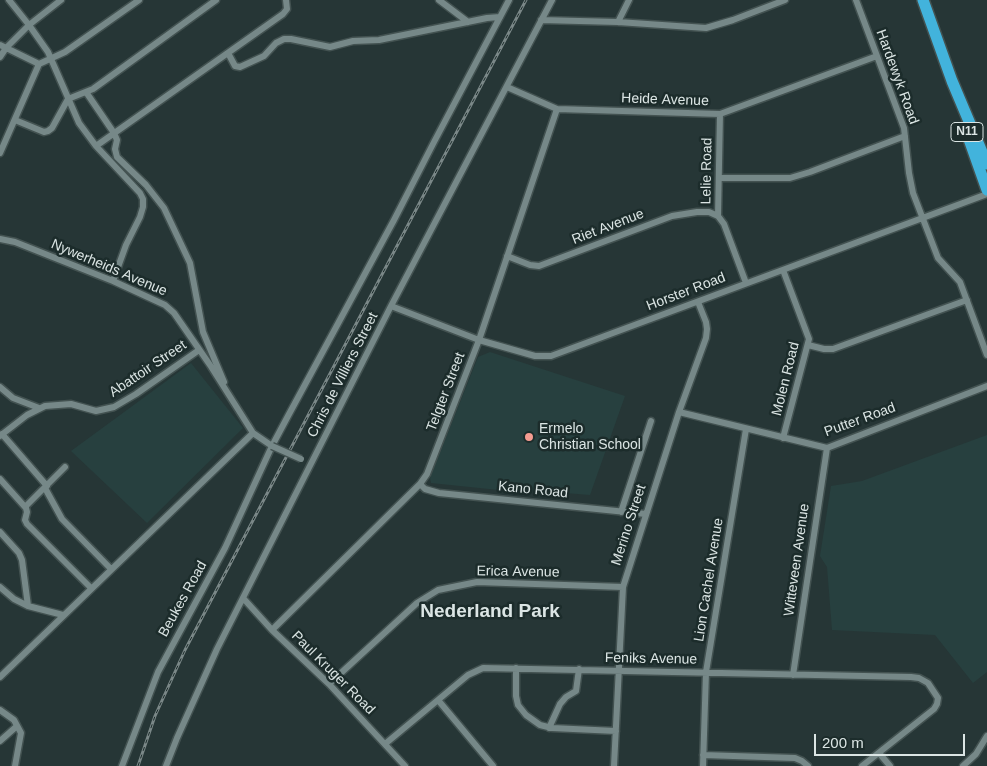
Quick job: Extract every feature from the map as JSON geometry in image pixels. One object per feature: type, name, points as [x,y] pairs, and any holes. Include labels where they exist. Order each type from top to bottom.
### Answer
[{"type":"highway","name":"N11","points":[[923,0],[952,81],[987,164]]},
{"type":"highway","name":"N11","points":[[952,81],[957,103],[987,190]]},
{"type":"street","points":[[9,0],[30,25],[51,58],[79,123],[96,146],[140,193],[143,202],[140,217],[126,244],[113,281]]},
{"type":"street","points":[[0,57],[3,47],[61,0]]},
{"type":"street","points":[[0,152],[40,64],[70,49],[139,0]]},
{"type":"street","points":[[15,120],[42,131],[48,131],[52,128],[67,97],[93,88],[216,0]]},
{"type":"street","points":[[96,146],[283,14],[286,9],[286,0]]},
{"type":"street","points":[[439,0],[468,22]]},
{"type":"street","name":"Beukes Road","points":[[122,766],[158,672],[226,548],[272,446],[510,0]]},
{"type":"street","name":"Chris de Villiers Street","points":[[166,766],[188,712],[242,598],[391,306],[552,0]]},
{"type":"street","points":[[618,22],[629,0]]},
{"type":"street","points":[[541,20],[618,22],[706,28],[785,0]]},
{"type":"street","name":"Hardewyk Road","points":[[856,0],[899,113],[905,136],[910,183],[938,258],[959,279],[987,355]]},
{"type":"street","points":[[228,53],[235,66],[240,67],[264,56],[276,43],[284,39],[330,47],[352,41],[379,40],[500,17]]},
{"type":"street","points":[[3,47],[40,64]]},
{"type":"street","name":"Heide Avenue","points":[[507,87],[557,109],[720,114],[877,56]]},
{"type":"street","points":[[86,92],[114,133],[117,157],[146,185],[164,208],[190,263],[203,332],[224,380],[226,391],[253,433],[272,446],[311,465]]},
{"type":"street","name":"Telgter Street","points":[[272,630],[420,484],[427,474],[479,340],[557,109]]},
{"type":"street","name":"Lelie Road","points":[[720,114],[718,216],[724,224],[746,283]]},
{"type":"street","points":[[720,178],[790,178],[905,136]]},
{"type":"street","name":"Horster Road","points":[[391,306],[479,340],[535,356],[547,357],[924,219],[987,194]]},
{"type":"street","name":"Riet Avenue","points":[[507,256],[530,265],[539,266],[672,216],[709,212],[718,216]]},
{"type":"street","name":"Nywerheids Avenue","points":[[0,239],[15,242],[113,281],[165,305],[174,313],[226,391]]},
{"type":"street","name":"Molen Road","points":[[783,270],[808,333],[808,345],[783,438]]},
{"type":"street","points":[[808,345],[833,349],[967,300]]},
{"type":"street","name":"Merino Street","points":[[614,766],[623,587],[679,412],[707,334],[706,322],[698,302]]},
{"type":"street","name":"Abattoir Street","points":[[1,435],[39,408],[50,405],[76,405],[96,411],[110,409],[136,394],[200,350]]},
{"type":"street","name":"Putter Road","points":[[679,412],[827,448],[987,386]]},
{"type":"street","points":[[0,387],[13,398],[39,408]]},
{"type":"street","points":[[621,512],[651,421]]},
{"type":"street","name":"Lion Cachel Avenue","points":[[703,766],[706,672],[746,428]]},
{"type":"street","points":[[0,677],[253,433]]},
{"type":"street","points":[[1,435],[46,487],[62,519],[111,568]]},
{"type":"street","name":"Witteveen Avenue","points":[[793,675],[827,448]]},
{"type":"street","points":[[25,507],[65,467]]},
{"type":"street","points":[[0,479],[25,507],[27,524],[92,588]]},
{"type":"street","name":"Kano Road","points":[[420,484],[429,490],[439,493],[646,514]]},
{"type":"street","points":[[0,532],[19,553],[22,560],[28,606]]},
{"type":"street","name":"Erica Avenue","points":[[329,684],[417,603],[438,590],[477,582],[623,587]]},
{"type":"street","points":[[0,587],[14,599],[28,606],[63,615]]},
{"type":"street","name":"Paul Kruger Road","points":[[242,598],[272,630],[329,684],[405,766]]},
{"type":"street","points":[[516,668],[516,696],[520,709],[540,725],[549,728],[616,731]]},
{"type":"street","name":"Feniks Avenue","points":[[385,744],[468,674],[478,669],[618,670],[915,678],[928,683],[936,694],[938,702],[934,709],[879,752]]},
{"type":"street","points":[[549,728],[560,704],[576,691],[579,670]]},
{"type":"street","points":[[438,700],[493,766]]},
{"type":"street","points":[[0,710],[11,718],[21,736],[15,766]]},
{"type":"street","points":[[0,741],[17,726]]},
{"type":"street","points":[[963,766],[976,754],[987,736]]},
{"type":"street","points":[[862,766],[879,752],[890,766]]},
{"type":"street","points":[[703,755],[795,758],[808,766]]},
{"type":"shaded area","name":"Ermelo Christian School","points":[[490,352],[625,396],[590,495],[528,490],[528,493],[431,483],[430,478],[478,357]]},
{"type":"shaded area","points":[[191,363],[243,428],[147,523],[71,451]]},
{"type":"shaded area","points":[[987,435],[987,672],[973,683],[935,635],[832,630],[827,567],[820,556],[831,486],[862,481]]},
{"type":"railway","points":[[138,766],[155,716],[185,650],[526,0]]},
{"type":"place","name":"Ermelo Christian School","points":[[529,437]]},
{"type":"district","name":"Nederland Park","points":[[490,612]]}]
